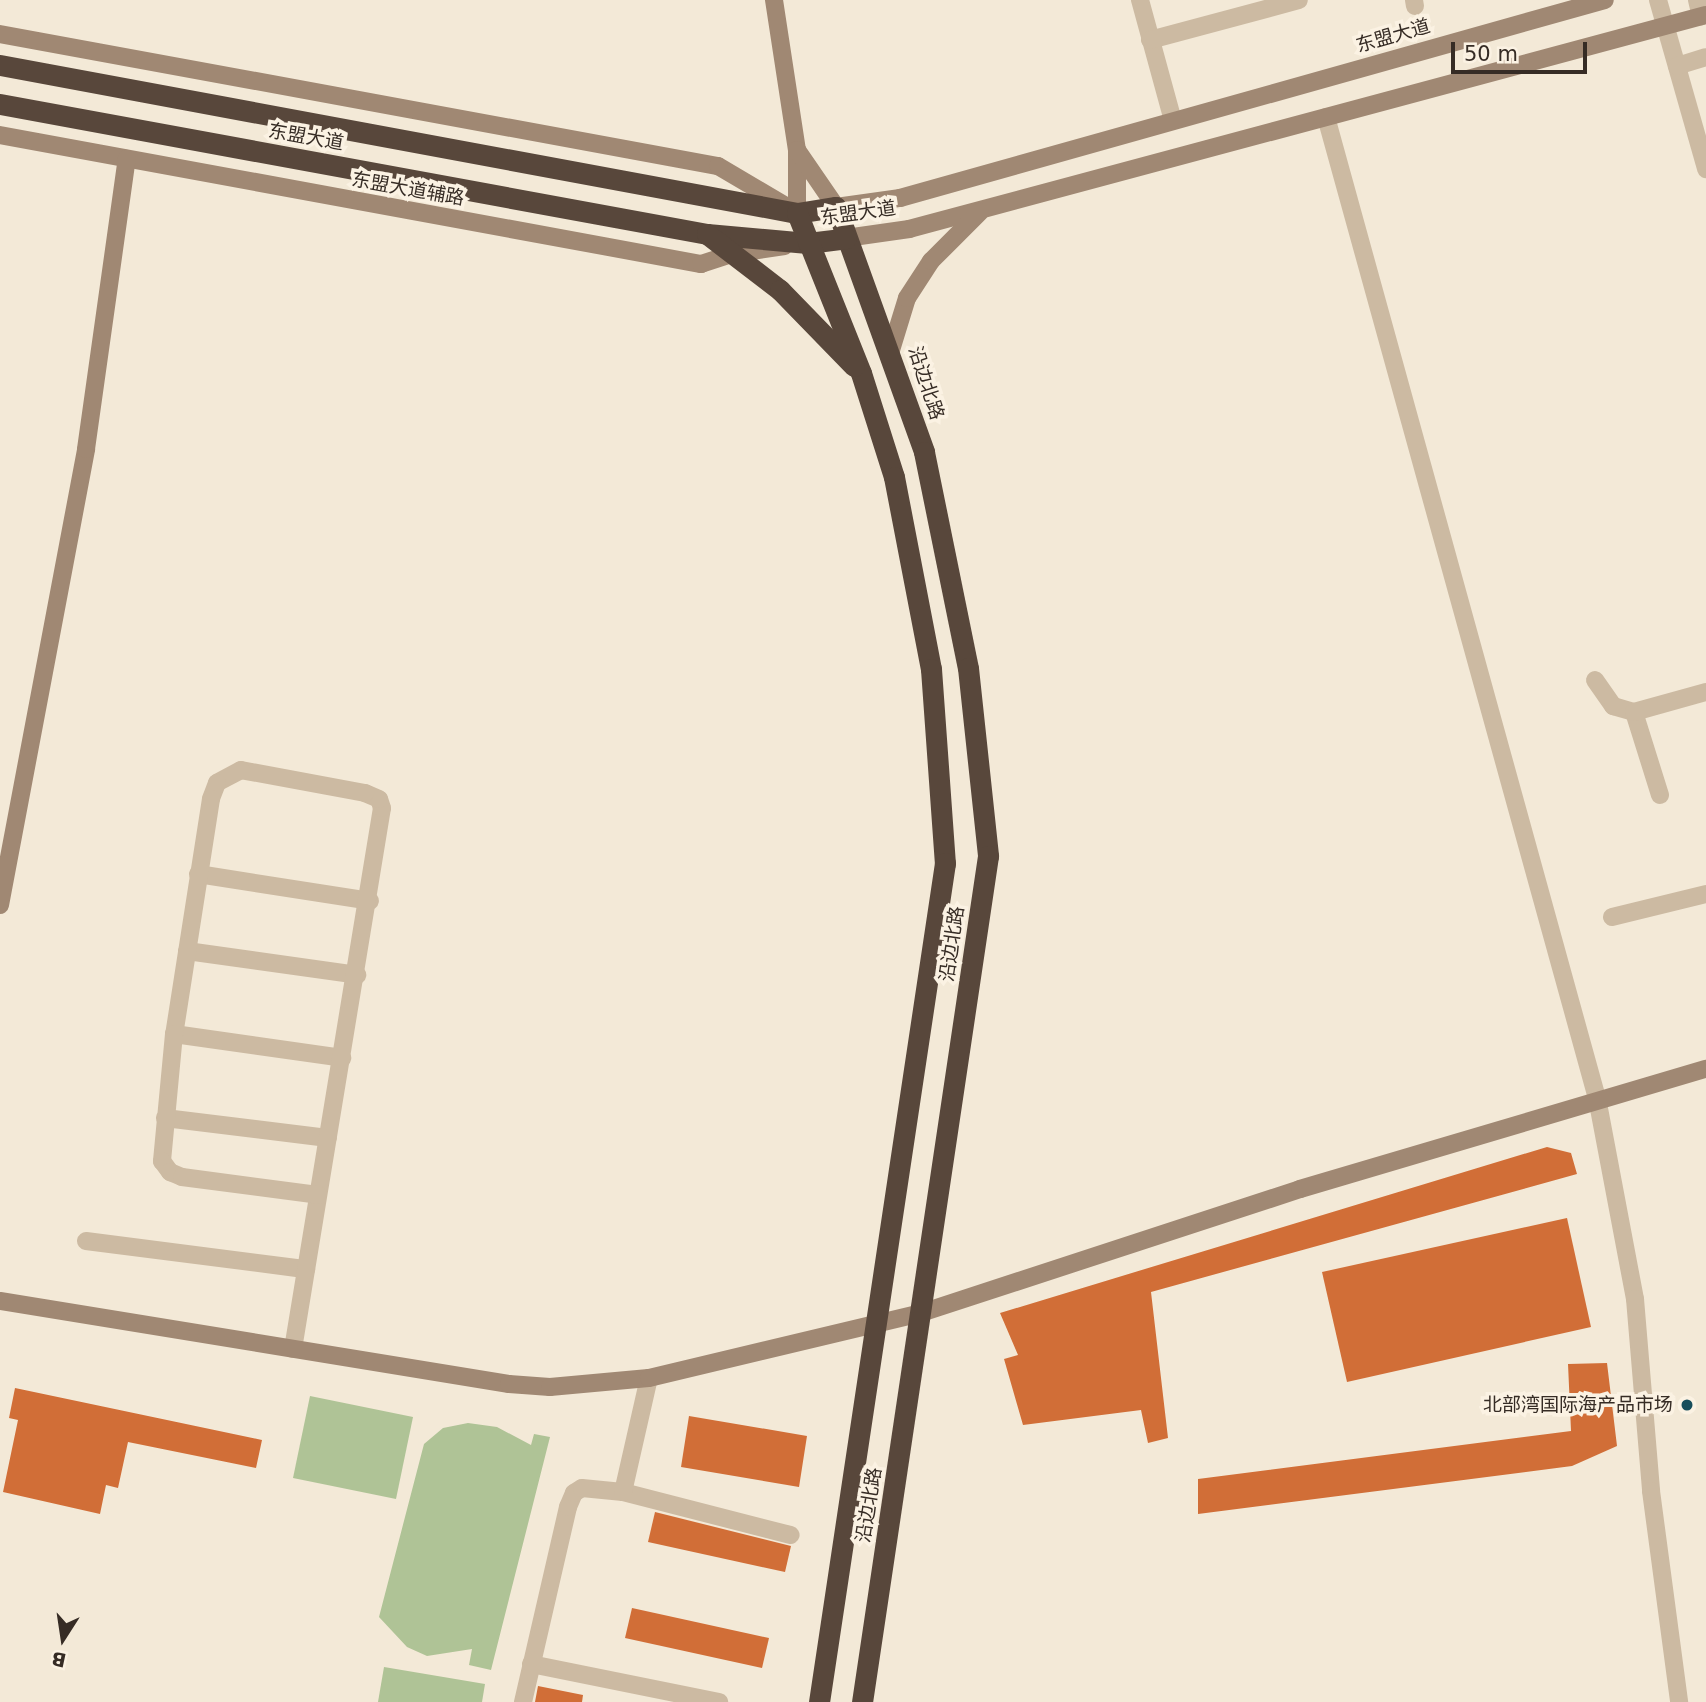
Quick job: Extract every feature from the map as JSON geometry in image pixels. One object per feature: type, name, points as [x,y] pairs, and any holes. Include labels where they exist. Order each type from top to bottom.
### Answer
[{"type":"highway","name":"东盟大道","points":[[0,65],[797,213],[836,207]]},
{"type":"highway","name":"东盟大道","points":[[0,104],[707,234],[808,243],[846,238]]},
{"type":"highway","name":"沿边北路","points":[[836,207],[891,350],[924,452],[968,668],[988,856],[863,1702]]},
{"type":"highway","name":"沿边北路","points":[[797,213],[861,373],[894,477],[931,669],[945,863],[818,1702]]},
{"type":"highway","points":[[707,234],[780,290],[861,373]]},
{"type":"street","points":[[775,0],[797,150],[797,213]]},
{"type":"street","points":[[1140,0],[1172,121]]},
{"type":"street","points":[[1150,40],[1299,0]]},
{"type":"street","name":"东盟大道","points":[[836,207],[900,198],[1605,0]]},
{"type":"street","points":[[1658,0],[1706,169]]},
{"type":"street","name":"东盟大道","points":[[846,238],[909,229],[1665,26],[1701,11]]},
{"type":"street","points":[[0,34],[718,166],[797,213]]},
{"type":"street","points":[[1678,66],[1706,57]]},
{"type":"street","points":[[1326,117],[1597,1098],[1635,1299],[1651,1491],[1679,1702]]},
{"type":"street","name":"东盟大道辅路","points":[[0,135],[701,264],[732,254],[808,243]]},
{"type":"street","points":[[797,150],[836,207]]},
{"type":"street","points":[[0,905],[86,449],[127,159]]},
{"type":"street","points":[[891,350],[907,298],[931,261],[982,209]]},
{"type":"street","points":[[1595,680],[1613,705],[1634,712],[1706,692]]},
{"type":"street","points":[[1634,712],[1660,795]]},
{"type":"street","points":[[293,1349],[370,901],[382,808],[379,799],[241,770],[217,783],[198,874],[174,1034],[162,1161],[170,1172],[318,1195]]},
{"type":"street","points":[[198,874],[370,901]]},
{"type":"street","points":[[1612,918],[1706,894]]},
{"type":"street","points":[[187,951],[357,975]]},
{"type":"street","points":[[174,1034],[342,1058]]},
{"type":"street","points":[[0,1301],[509,1384],[550,1387],[649,1378],[921,1314],[1597,1098],[1706,1069]]},
{"type":"street","points":[[165,1118],[328,1138]]},
{"type":"street","points":[[86,1241],[306,1269]]},
{"type":"street","points":[[622,1492],[649,1378]]},
{"type":"street","points":[[523,1702],[574,1493],[582,1488],[622,1492],[791,1535]]},
{"type":"street","points":[[531,1664],[719,1702]]},
{"type":"green space","points":[[310,1396],[413,1417],[396,1499],[293,1478]]},
{"type":"green space","points":[[468,1423],[497,1427],[531,1445],[534,1434],[550,1437],[491,1670],[469,1665],[472,1649],[427,1656],[407,1647],[379,1617],[424,1444],[443,1428]]},
{"type":"green space","points":[[384,1667],[485,1684],[482,1702],[378,1702]]},
{"type":"building","points":[[1547,1147],[1571,1153],[1577,1174],[1151,1292],[1168,1438],[1148,1443],[1141,1410],[1023,1425],[1004,1359],[1018,1355],[1000,1313]]},
{"type":"building","points":[[1567,1218],[1591,1327],[1347,1382],[1322,1272]]},
{"type":"building","points":[[1607,1363],[1617,1446],[1572,1466],[1198,1514],[1198,1479],[1571,1431],[1568,1364]]},
{"type":"building","points":[[15,1388],[262,1440],[256,1468],[128,1442],[118,1488],[106,1485],[100,1514],[3,1492],[18,1420],[9,1418]]},
{"type":"building","points":[[689,1416],[807,1436],[799,1487],[681,1467]]},
{"type":"building","points":[[655,1512],[791,1546],[785,1572],[648,1542]]},
{"type":"building","points":[[632,1608],[769,1638],[762,1668],[625,1638]]},
{"type":"building","points":[[538,1686],[583,1695],[582,1702],[535,1702]]},
{"type":"place","name":"北部湾国际海产品市场","points":[[1687,1405]]}]
